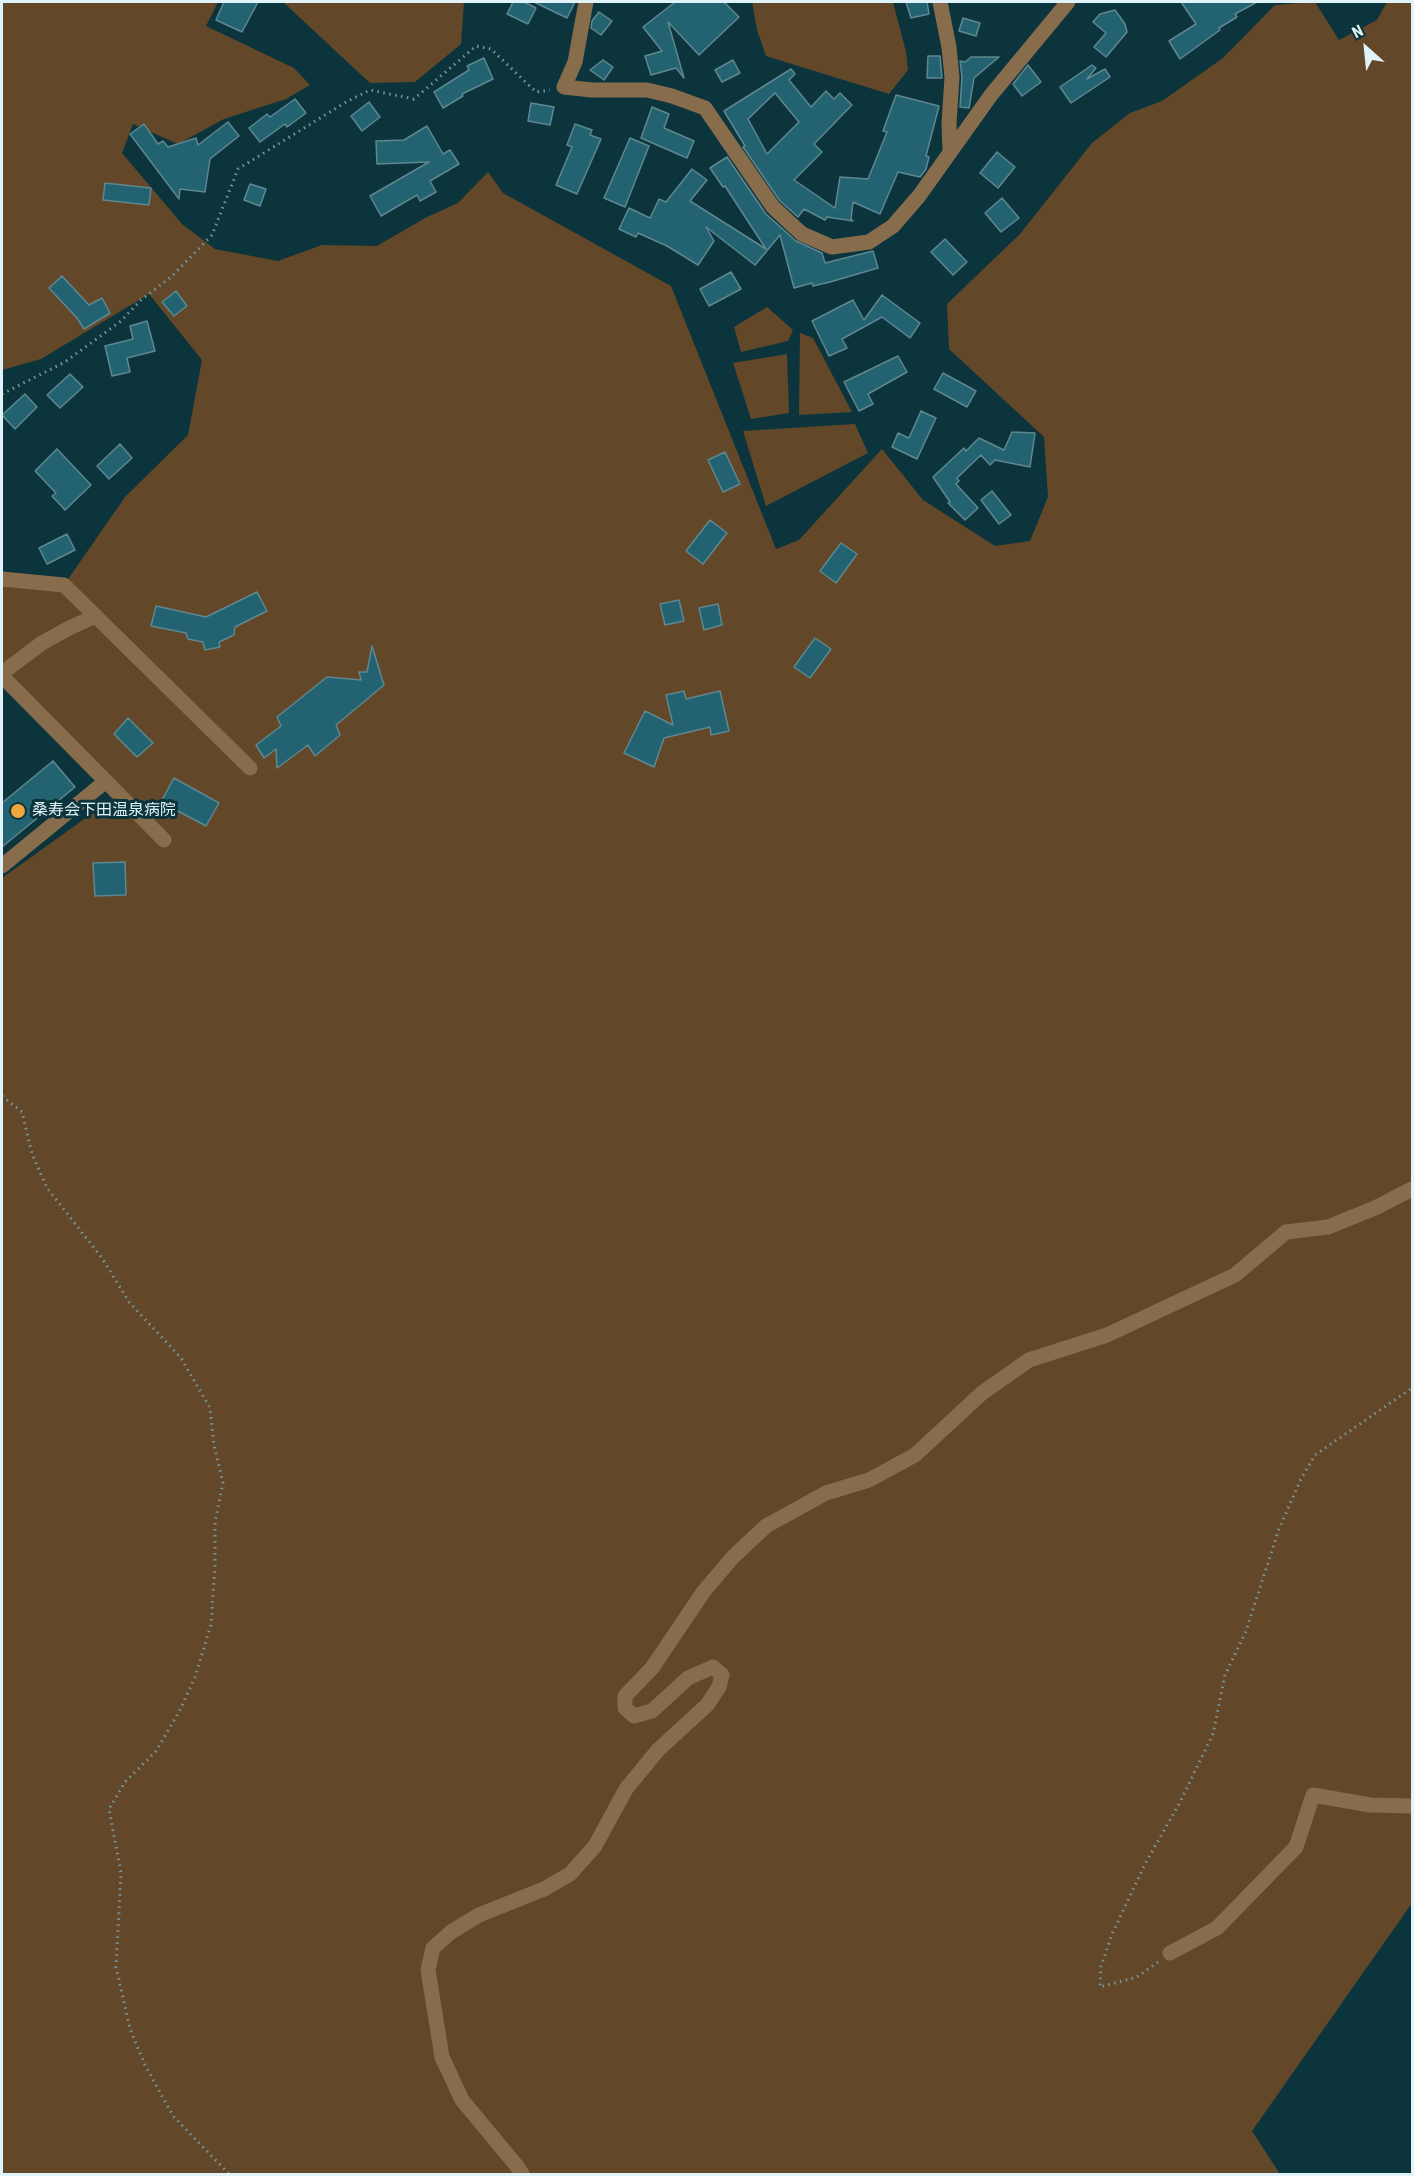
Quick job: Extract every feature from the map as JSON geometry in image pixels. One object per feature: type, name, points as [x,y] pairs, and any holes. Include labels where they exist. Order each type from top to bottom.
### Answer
[{"type":"street","points":[[586,2],[575,62],[564,87],[592,90],[647,90],[705,108],[773,207],[802,234],[832,247],[869,242],[893,226],[918,196],[991,95],[1068,2]]},
{"type":"street","points":[[940,2],[950,46],[952,78],[950,150]]},
{"type":"street","points":[[2,579],[64,585],[250,768]]},
{"type":"street","points":[[96,616],[42,643],[2,675],[164,840]]},
{"type":"street","points":[[2,866],[106,781]]},
{"type":"street","points":[[522,2175],[462,2100],[442,2057],[428,1970],[433,1948],[451,1932],[479,1915],[544,1888],[570,1874],[595,1846],[626,1789],[658,1750],[707,1705],[719,1687],[722,1675],[712,1667],[688,1678],[652,1711],[634,1716],[625,1708],[625,1696],[652,1668],[704,1591],[734,1557],[766,1526],[826,1493],[869,1480],[915,1455],[982,1393],[1029,1360],[1107,1335],[1235,1275],[1286,1232],[1328,1227],[1375,1208],[1413,1189]]},
{"type":"street","points":[[1170,1953],[1217,1928],[1296,1846],[1312,1795],[1370,1805],[1413,1806]]},
{"type":"path","points":[[2,394],[65,362],[121,321],[141,300],[171,278],[212,235],[238,170],[346,102],[370,90],[414,99],[476,46],[491,48],[536,92],[564,87]]},
{"type":"path","points":[[2,1096],[22,1112],[32,1154],[46,1188],[102,1258],[129,1302],[181,1358],[210,1408],[214,1445],[223,1483],[215,1522],[211,1625],[195,1677],[179,1712],[156,1751],[125,1782],[109,1809],[121,1873],[116,1967],[130,2029],[173,2116],[229,2175]]},
{"type":"path","points":[[1170,1953],[1137,1977],[1100,1987],[1101,1966],[1113,1932],[1145,1864],[1179,1804],[1213,1734],[1225,1675],[1245,1630],[1279,1529],[1301,1479],[1315,1455],[1413,1388]]},
{"type":"shaded area","points":[[2,2],[218,2],[206,26],[294,68],[310,85],[286,99],[224,119],[178,144],[133,124],[122,153],[182,224],[215,249],[278,261],[322,245],[377,246],[425,218],[458,203],[488,172],[503,193],[671,286],[776,549],[799,540],[882,449],[923,500],[995,546],[1030,541],[1048,497],[1044,437],[949,349],[947,304],[1020,234],[1092,143],[1130,113],[1162,101],[1223,58],[1275,5],[1315,2],[1339,40],[1377,20],[1387,2],[1412,2],[1412,1903],[1252,2131],[1280,2174],[2,2174],[2,878],[119,794],[2,664],[2,583],[64,585],[125,497],[188,435],[202,360],[149,294],[41,359],[2,370]]},
{"type":"shaded area","points":[[283,2],[464,2],[461,44],[415,82],[370,83]]},
{"type":"shaded area","points":[[752,2],[893,2],[906,52],[908,70],[889,94],[766,56],[757,30]]},
{"type":"shaded area","points":[[767,307],[793,330],[788,341],[741,352],[734,327]]},
{"type":"shaded area","points":[[800,333],[813,338],[852,412],[799,415]]},
{"type":"shaded area","points":[[787,354],[789,413],[751,419],[733,363]]},
{"type":"shaded area","points":[[855,424],[868,453],[766,506],[743,431]]},
{"type":"building","points":[[224,2],[258,2],[242,32],[216,20]]},
{"type":"building","points":[[513,2],[524,2],[536,8],[528,24],[507,14]]},
{"type":"building","points":[[534,2],[575,2],[567,18]]},
{"type":"building","points":[[675,2],[724,2],[739,17],[699,55],[668,22],[684,78],[676,68],[651,75],[645,56],[662,51],[643,27]]},
{"type":"building","points":[[906,2],[927,2],[929,14],[911,18]]},
{"type":"building","points":[[1181,2],[1257,2],[1235,14],[1237,17],[1219,28],[1220,30],[1180,59],[1169,41],[1196,24]]},
{"type":"building","points":[[1115,10],[1125,24],[1127,32],[1106,57],[1094,47],[1106,33],[1093,22],[1100,14]]},
{"type":"building","points":[[599,12],[612,21],[601,35],[591,28],[592,21]]},
{"type":"building","points":[[963,18],[980,23],[976,36],[959,31]]},
{"type":"building","points":[[928,56],[940,56],[942,78],[927,78]]},
{"type":"building","points":[[971,57],[999,57],[974,78],[969,108],[960,107],[962,77],[960,61],[965,62]]},
{"type":"building","points":[[484,58],[493,79],[462,94],[463,96],[443,108],[434,92],[469,70],[467,66]]},
{"type":"building","points":[[603,60],[613,67],[604,80],[590,70]]},
{"type":"building","points":[[733,60],[740,73],[722,82],[715,70]]},
{"type":"building","points":[[1028,65],[1041,82],[1022,96],[1013,84]]},
{"type":"building","points":[[1092,65],[1096,68],[1087,79],[1105,69],[1110,77],[1071,103],[1060,87]]},
{"type":"building","points":[[791,69],[795,74],[789,80],[811,107],[826,91],[834,99],[840,93],[852,105],[814,144],[822,152],[794,180],[835,208],[840,177],[868,179],[887,132],[883,131],[896,95],[939,106],[926,156],[929,157],[926,169],[920,177],[898,172],[880,214],[853,202],[851,219],[853,221],[827,217],[825,220],[804,209],[798,217],[780,201],[743,147],[745,146],[724,111]],"holes":[[[775,93],[799,122],[767,154],[748,119]]]},
{"type":"building","points":[[295,99],[306,113],[287,127],[285,124],[260,142],[249,128],[267,114],[270,117]]},
{"type":"building","points":[[369,102],[380,117],[362,131],[351,116]]},
{"type":"building","points":[[531,103],[554,107],[550,125],[528,121]]},
{"type":"building","points":[[652,107],[669,114],[664,128],[694,141],[687,158],[641,138]]},
{"type":"building","points":[[228,122],[239,136],[210,159],[205,192],[180,189],[179,199],[130,134],[144,124],[158,144],[163,141],[168,147],[196,138],[198,145]]},
{"type":"building","points":[[575,124],[592,130],[590,135],[601,139],[577,194],[556,185],[572,147],[567,145]]},
{"type":"building","points":[[427,126],[443,154],[450,150],[459,164],[430,181],[436,192],[420,201],[417,195],[381,216],[370,196],[429,162],[377,164],[376,141],[404,140]]},
{"type":"building","points":[[630,138],[649,146],[625,207],[604,198]]},
{"type":"building","points":[[997,152],[1015,167],[998,188],[980,173]]},
{"type":"building","points":[[727,157],[766,214],[796,241],[822,253],[825,263],[873,251],[878,268],[830,282],[813,286],[812,283],[794,288],[780,235],[755,265],[706,227],[714,241],[698,265],[667,246],[638,233],[636,237],[619,229],[629,208],[650,218],[659,199],[666,202],[692,169],[707,180],[690,201],[766,249],[725,186],[723,187],[710,168]]},
{"type":"building","points":[[105,183],[151,188],[149,205],[103,200]]},
{"type":"building","points":[[250,184],[266,189],[260,206],[244,200]]},
{"type":"building","points":[[1002,198],[1019,218],[1001,232],[985,213]]},
{"type":"building","points":[[945,239],[967,262],[953,275],[931,252]]},
{"type":"building","points":[[731,272],[741,289],[709,306],[700,289]]},
{"type":"building","points":[[62,276],[89,305],[102,298],[110,313],[84,329],[77,318],[49,288]]},
{"type":"building","points":[[176,291],[187,306],[174,316],[162,302]]},
{"type":"building","points":[[882,295],[920,323],[910,338],[882,317],[842,339],[847,348],[829,356],[812,321],[853,300],[864,320]]},
{"type":"building","points":[[147,321],[155,351],[127,358],[130,372],[112,376],[105,346],[133,339],[130,326]]},
{"type":"building","points":[[898,356],[907,372],[868,394],[873,404],[859,411],[844,382]]},
{"type":"building","points":[[943,373],[976,391],[967,407],[934,389]]},
{"type":"building","points":[[70,374],[83,387],[60,408],[47,395]]},
{"type":"building","points":[[25,394],[37,407],[15,429],[2,415]]},
{"type":"building","points":[[921,411],[936,418],[917,459],[892,447],[898,433],[909,438]]},
{"type":"building","points":[[1012,432],[1035,433],[1030,467],[995,460],[990,465],[981,455],[957,478],[959,481],[956,484],[978,508],[965,520],[948,503],[950,502],[933,477],[964,448],[966,451],[979,438],[1004,450]]},
{"type":"building","points":[[120,444],[132,458],[109,479],[97,466]]},
{"type":"building","points":[[57,449],[91,485],[65,510],[52,496],[56,493],[35,471]]},
{"type":"building","points":[[725,452],[740,484],[723,492],[708,460]]},
{"type":"building","points":[[992,491],[1011,515],[999,524],[981,500]]},
{"type":"building","points":[[710,520],[727,533],[703,564],[686,551]]},
{"type":"building","points":[[67,534],[75,550],[47,564],[39,548]]},
{"type":"building","points":[[841,543],[857,554],[836,583],[820,571]]},
{"type":"building","points":[[257,592],[267,611],[235,627],[234,635],[219,642],[220,647],[205,650],[203,642],[188,639],[186,633],[151,626],[156,606],[206,617]]},
{"type":"building","points":[[679,600],[684,621],[665,625],[660,604]]},
{"type":"building","points":[[718,604],[722,625],[704,630],[699,608]]},
{"type":"building","points":[[815,638],[831,649],[810,678],[794,667]]},
{"type":"building","points":[[372,646],[384,685],[336,725],[340,735],[315,756],[308,745],[277,768],[276,749],[264,758],[256,745],[281,726],[277,717],[327,677],[361,680],[359,672],[367,672]]},
{"type":"building","points":[[684,691],[686,699],[720,691],[729,731],[711,735],[710,727],[664,738],[654,767],[624,753],[645,711],[673,725],[666,695]]},
{"type":"building","points":[[128,718],[153,743],[137,757],[114,734]]},
{"type":"building","points":[[53,761],[75,787],[2,847],[2,803]]},
{"type":"building","points":[[174,778],[219,803],[206,826],[161,802]]},
{"type":"building","points":[[125,862],[126,895],[95,896],[93,863]]},
{"type":"place","name":"桑寿会下田温泉病院","points":[[18,811]]}]
